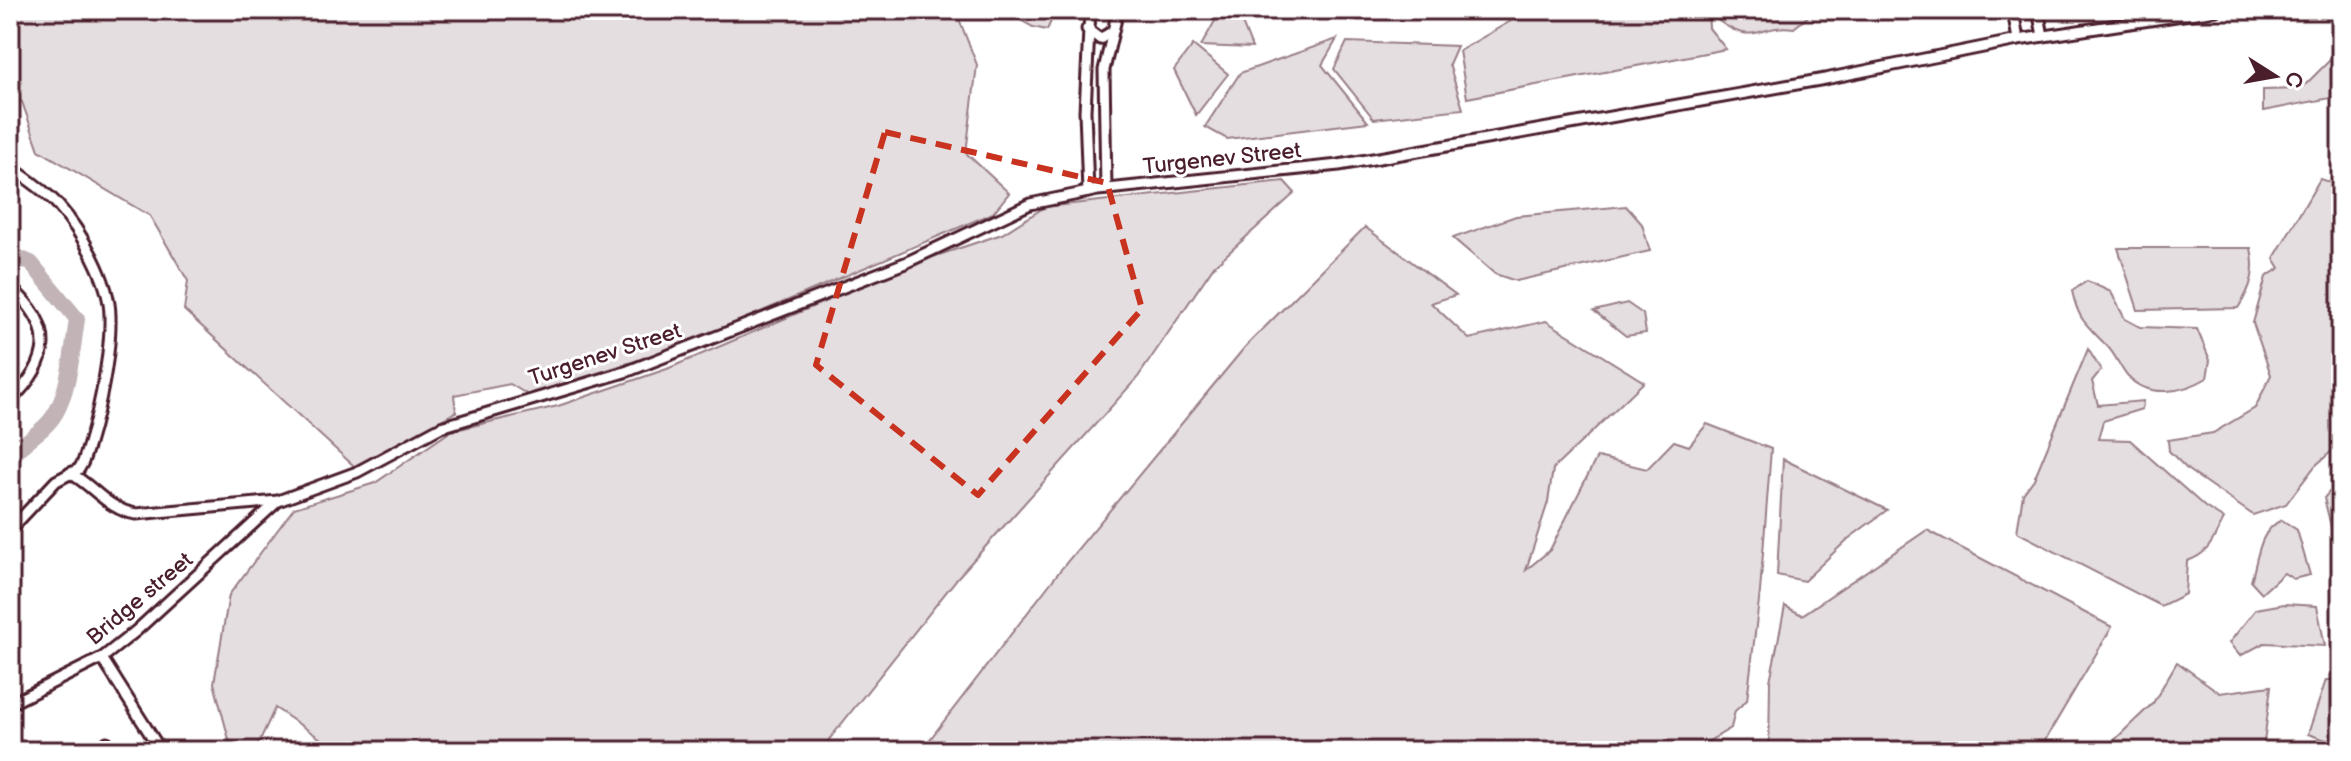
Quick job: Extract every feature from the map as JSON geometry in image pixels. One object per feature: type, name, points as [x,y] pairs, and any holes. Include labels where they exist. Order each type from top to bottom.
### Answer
[{"type":"street","points":[[1088,192],[1087,29],[1090,10]]},
{"type":"street","points":[[1106,189],[1104,70],[1118,10]]},
{"type":"street","points":[[2013,10],[2018,40]]},
{"type":"street","points":[[2038,10],[2043,36]]},
{"type":"street","name":"Turgenev Street","points":[[278,501],[357,472],[441,427],[628,371],[905,263],[1030,204],[1106,189],[1339,165],[1825,79],[2018,40],[2216,10]]},
{"type":"street","points":[[1087,29],[1100,39],[1113,31]]},
{"type":"street","points":[[10,166],[57,204],[77,232],[108,300],[107,349],[87,451],[79,469],[56,481],[10,530]]},
{"type":"street","points":[[10,287],[36,315],[44,340],[44,354],[28,384],[10,401]]},
{"type":"street","points":[[70,473],[86,481],[117,509],[136,514],[278,501]]},
{"type":"street","name":"Bridge street","points":[[10,704],[102,658],[136,631],[278,501]]},
{"type":"street","points":[[102,658],[161,751]]},
{"type":"highlighted area","points":[[885,132],[1107,183],[1142,309],[978,495],[816,365]]},
{"type":"shaded area","points":[[10,10],[939,10],[959,19],[977,65],[966,153],[1009,193],[993,213],[676,348],[528,395],[510,384],[454,395],[456,412],[355,467],[184,310],[188,281],[150,216],[39,150],[22,102],[10,94]]},
{"type":"shaded area","points":[[1003,10],[1056,10],[1047,30],[1033,27]]},
{"type":"shaded area","points":[[1221,10],[1237,10],[1252,48],[1201,46]]},
{"type":"shaded area","points":[[1530,10],[1708,10],[1709,28],[1726,49],[1467,98],[1459,51]]},
{"type":"shaded area","points":[[1715,10],[1816,10],[1794,28],[1782,27],[1749,34],[1729,28],[1716,19]]},
{"type":"shaded area","points":[[2341,30],[2341,96],[2263,111],[2263,90],[2301,89],[2335,55],[2337,31]]},
{"type":"shaded area","points":[[1337,39],[1322,65],[1368,122],[1227,139],[1205,127],[1240,73]]},
{"type":"shaded area","points":[[1347,42],[1457,46],[1449,64],[1463,109],[1374,119],[1334,69]]},
{"type":"shaded area","points":[[1193,45],[1228,74],[1196,115],[1174,70]]},
{"type":"shaded area","points":[[2320,179],[2341,186],[2341,443],[2315,466],[2286,504],[2253,515],[2188,470],[2169,451],[2168,440],[2213,433],[2255,408],[2271,375],[2253,323],[2266,277],[2280,268],[2274,258]]},
{"type":"shaded area","points":[[1284,181],[1295,193],[1214,266],[1138,377],[959,576],[820,751],[339,751],[275,708],[255,751],[232,751],[214,683],[229,595],[294,508],[375,483],[451,431],[558,406],[667,369],[915,263],[1002,234],[1045,207]]},
{"type":"shaded area","points":[[1626,206],[1642,224],[1650,251],[1516,281],[1495,274],[1453,238],[1516,216]]},
{"type":"shaded area","points":[[1365,227],[1456,295],[1431,303],[1469,339],[1546,321],[1644,382],[1553,469],[1548,502],[1526,570],[1550,550],[1597,457],[1647,469],[1674,441],[1689,446],[1707,424],[1771,449],[1760,592],[1747,700],[1735,711],[1731,728],[1692,751],[921,751],[1062,568],[1245,347]]},
{"type":"shaded area","points":[[2118,248],[2251,248],[2252,279],[2238,308],[2138,310]]},
{"type":"shaded area","points":[[2087,281],[2111,292],[2125,319],[2140,327],[2197,329],[2210,360],[2207,378],[2178,390],[2157,391],[2128,377],[2077,310],[2072,291]]},
{"type":"shaded area","points":[[1627,303],[1643,314],[1646,333],[1626,336],[1594,311]]},
{"type":"shaded area","points":[[2088,349],[2101,370],[2092,381],[2098,405],[2143,401],[2142,409],[2103,421],[2098,439],[2130,440],[2205,507],[2224,519],[2206,550],[2187,561],[2185,594],[2161,606],[2017,532],[2023,494],[2034,479]]},
{"type":"shaded area","points":[[1783,459],[1887,510],[1848,539],[1804,581],[1777,575]]},
{"type":"shaded area","points":[[2341,478],[2341,567],[2324,498]]},
{"type":"shaded area","points":[[2282,520],[2297,530],[2310,575],[2293,579],[2284,573],[2262,593],[2251,581],[2258,555],[2263,538]]},
{"type":"shaded area","points":[[1927,530],[2112,627],[2044,742],[2051,751],[1769,751],[1770,681],[1785,606],[1802,615]]},
{"type":"shaded area","points":[[2284,604],[2317,606],[2325,646],[2264,643],[2240,656],[2229,643],[2256,609]]},
{"type":"shaded area","points":[[2177,662],[2220,693],[2271,686],[2263,751],[2103,751],[2153,703]]},
{"type":"shaded area","points":[[2326,680],[2341,680],[2341,745],[2308,734]]},
{"type":"waterway","points":[[10,254],[31,263],[77,319],[70,370],[58,408],[48,423],[20,448],[10,462]]}]
